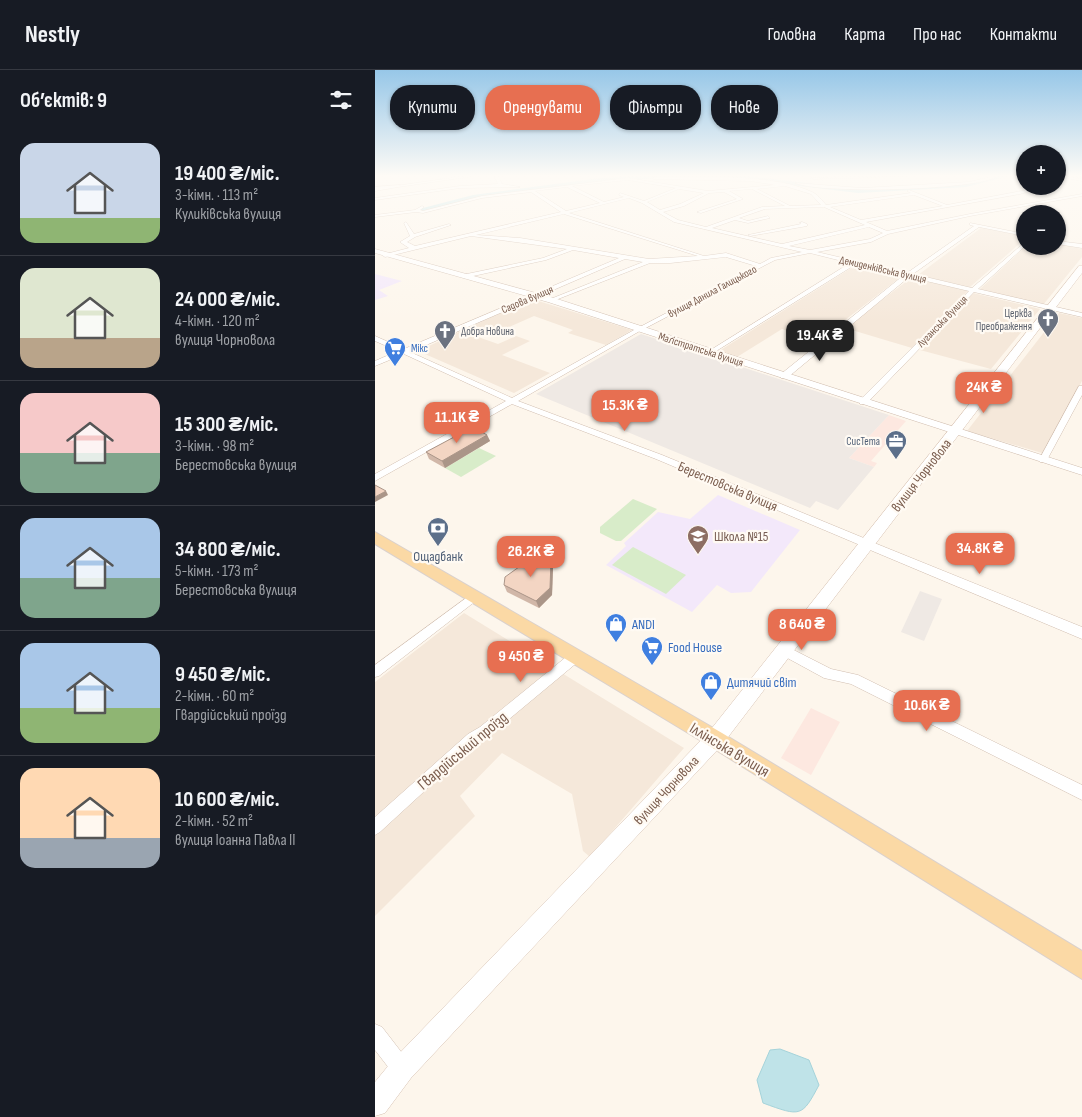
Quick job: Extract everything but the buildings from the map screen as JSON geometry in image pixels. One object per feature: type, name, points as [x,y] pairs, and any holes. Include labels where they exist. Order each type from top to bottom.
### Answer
[{"type":"main road","name":"вулиця Чорновола","points":[[375,1103],[402,1069],[715,739],[1082,268]]},
{"type":"main road","name":"Іллінська вулиця","points":[[375,538],[715,739],[1082,966]]},
{"type":"street","points":[[407,225],[413,236]]},
{"type":"street","points":[[414,248],[403,242],[413,236],[446,225]]},
{"type":"street","points":[[385,255],[518,225]]},
{"type":"street","points":[[603,225],[704,257]]},
{"type":"street","name":"Демиденківська вулиця","points":[[693,225],[1082,316]]},
{"type":"street","points":[[706,228],[714,225]]},
{"type":"street","points":[[743,236],[805,225]]},
{"type":"street","name":"вулиця Данила Галицького","points":[[375,478],[759,265],[773,259],[871,240],[887,233],[927,225]]},
{"type":"street","points":[[973,225],[1016,233]]},
{"type":"street","points":[[783,245],[868,226],[887,233]]},
{"type":"street","points":[[784,376],[908,275],[978,226]]},
{"type":"street","points":[[473,236],[520,240],[649,261],[726,255],[759,265]]},
{"type":"street","points":[[1066,243],[1082,246]]},
{"type":"street","points":[[464,276],[544,258],[571,249]]},
{"type":"street","name":"Маґістратська вулиця","points":[[375,252],[551,300],[1082,472]]},
{"type":"street","name":"Луганська вулиця","points":[[863,402],[973,290],[1016,252]]},
{"type":"street","name":"Садова вулиця","points":[[375,364],[623,258]]},
{"type":"street","points":[[551,300],[649,261]]},
{"type":"street","points":[[711,352],[854,263]]},
{"type":"street","name":"Берестовська вулиця","points":[[375,338],[512,401],[659,457],[1082,632]]},
{"type":"street","points":[[1043,460],[1082,388]]},
{"type":"street","points":[[375,672],[473,597]]},
{"type":"street","points":[[784,650],[828,674],[853,679],[1082,792]]},
{"type":"street","name":"Гвардійський проїзд","points":[[375,827],[473,738],[485,731],[575,657]]},
{"type":"street","points":[[375,1034],[402,1069]]},
{"type":"shaded area","points":[[981,228],[1016,234],[1016,247],[970,287],[918,275]]},
{"type":"shaded area","points":[[1066,246],[1082,249],[1082,257],[1043,305],[980,289],[1016,255],[1066,255]]},
{"type":"shaded area","points":[[856,265],[902,276],[818,341],[782,329],[737,357],[719,351]]},
{"type":"shaded area","points":[[375,274],[402,281],[379,290],[388,296],[375,300]]},
{"type":"shaded area","points":[[911,278],[968,291],[912,348],[845,328]]},
{"type":"shaded area","points":[[973,293],[1040,309],[991,369],[920,350]]},
{"type":"shaded area","points":[[532,299],[632,330],[606,345],[568,333],[573,330],[534,316],[487,337],[465,329]]},
{"type":"shaded area","points":[[1059,313],[1082,318],[1082,381],[1042,453],[967,431]]},
{"type":"shaded area","points":[[461,331],[498,344],[516,336],[530,341],[502,355],[550,373],[514,393],[418,351]]},
{"type":"shaded area","points":[[641,334],[889,415],[849,458],[874,467],[838,510],[816,501],[810,508],[536,394]]},
{"type":"shaded area","points":[[889,415],[906,421],[871,461],[877,463],[874,467],[849,458]]},
{"type":"shaded area","name":"Школа №15","points":[[718,495],[800,530],[751,592],[731,593],[717,585],[692,612],[606,565],[626,546],[624,543],[658,512],[690,519]]},
{"type":"shaded area","points":[[920,591],[942,599],[924,641],[901,632]]},
{"type":"shaded area","points":[[464,613],[684,748],[590,857],[583,851],[572,794],[502,753],[460,796],[475,816],[375,916],[375,682]]},
{"type":"shaded area","points":[[811,708],[840,722],[811,775],[781,758]]},
{"type":"green space","points":[[479,448],[496,456],[461,477],[445,468]]},
{"type":"green space","points":[[633,499],[657,509],[621,541],[616,541],[600,533],[600,527]]},
{"type":"green space","points":[[633,547],[686,575],[666,594],[612,565]]},
{"type":"water","points":[[780,1049],[809,1060],[819,1085],[808,1103],[799,1111],[785,1111],[763,1103],[757,1080],[770,1050]]},
{"type":"place","name":"Церква Преображення","points":[[1048,338]]},
{"type":"place","name":"Добра Новина","points":[[445,350]]},
{"type":"place","name":"Мікс","points":[[395,367]]},
{"type":"place","name":"CucTema","points":[[896,460]]},
{"type":"place","name":"Ощадбанк","points":[[438,547]]},
{"type":"place","name":"Школа №15","points":[[698,555]]},
{"type":"place","name":"ANDI","points":[[616,643]]},
{"type":"place","name":"Food House","points":[[652,666]]},
{"type":"place","name":"Дитячий світ","points":[[711,701]]}]
